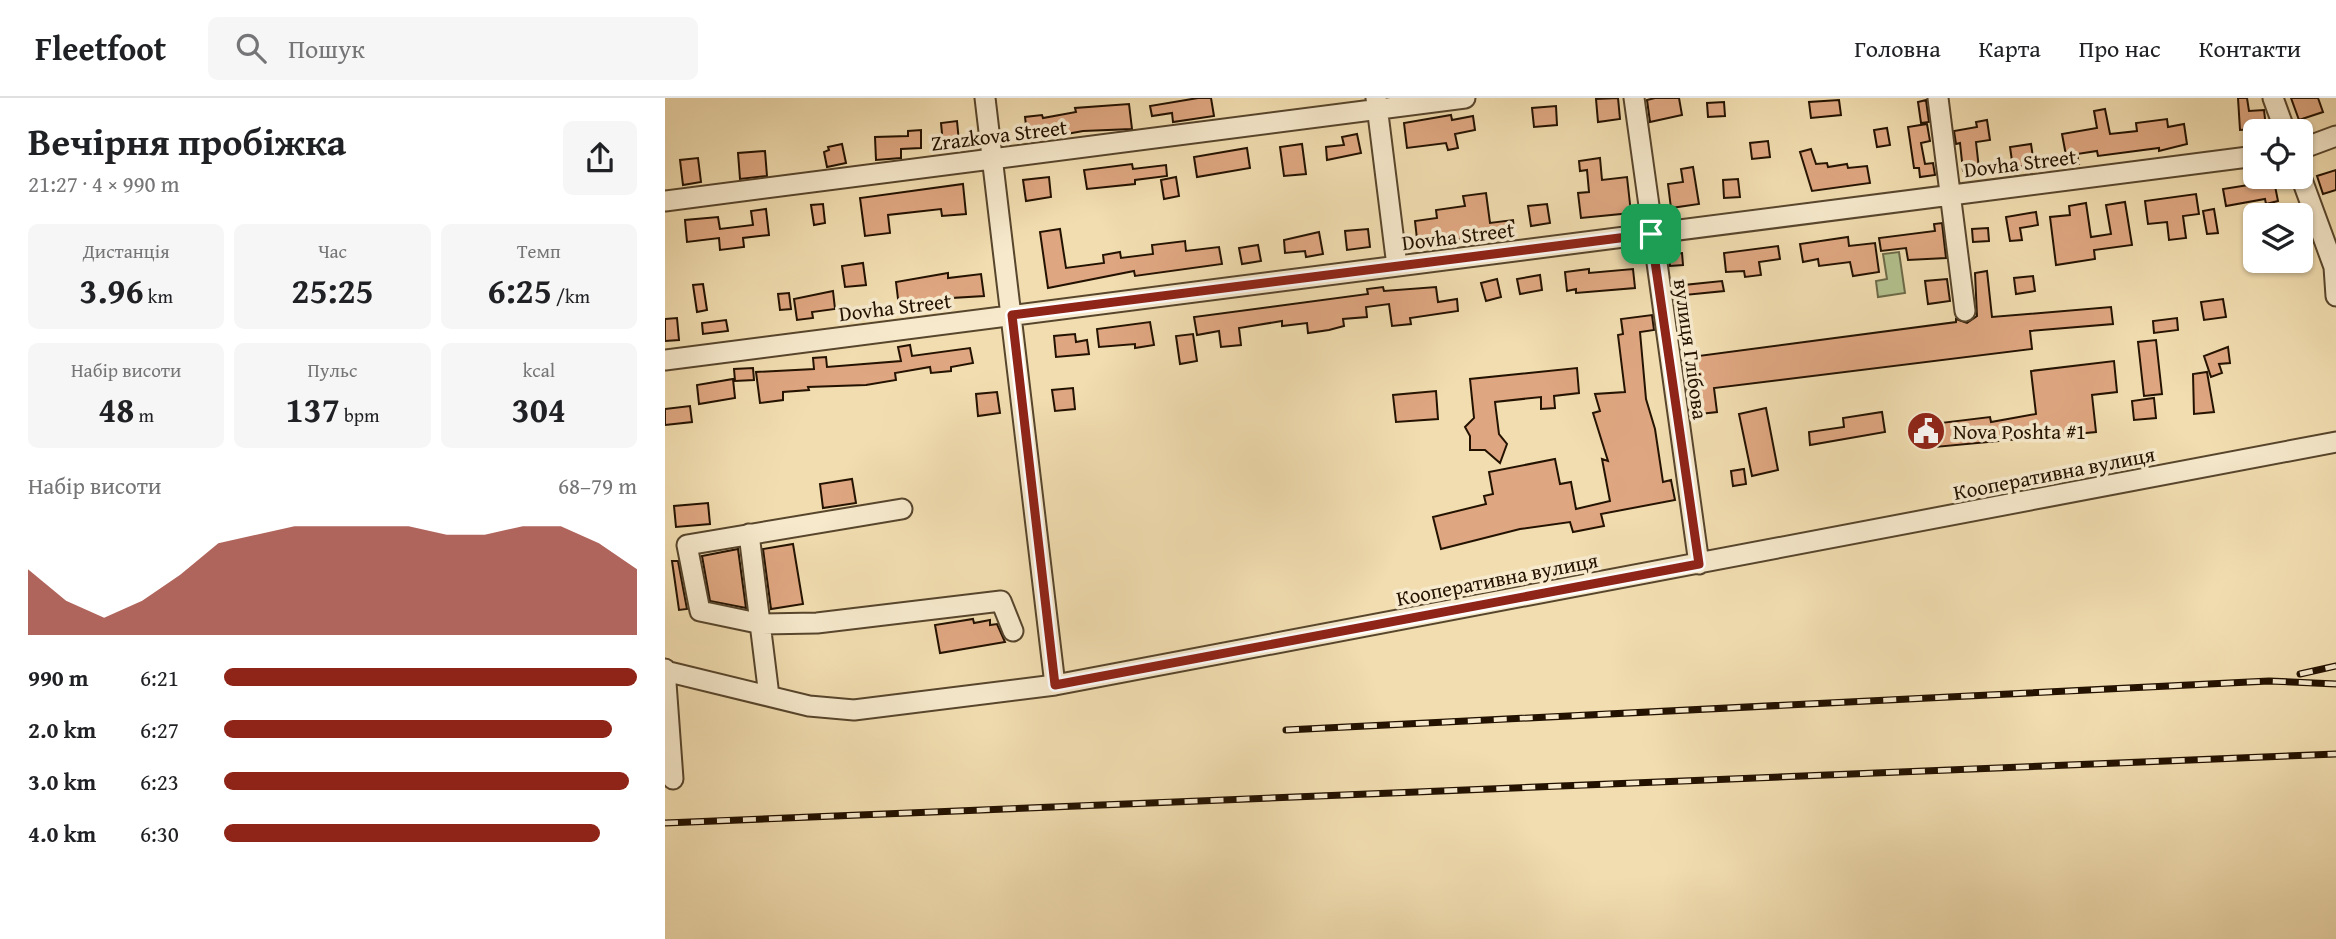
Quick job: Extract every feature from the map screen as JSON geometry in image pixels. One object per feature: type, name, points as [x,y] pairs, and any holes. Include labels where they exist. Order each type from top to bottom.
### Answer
[{"type":"street","points":[[985,98],[1055,685]]},
{"type":"street","name":"Zrazkova Street","points":[[665,201],[993,159],[1377,104],[1465,98]]},
{"type":"street","name":"вулиця Глібова","points":[[1634,98],[1699,564]]},
{"type":"street","points":[[1938,98],[1965,311]]},
{"type":"street","points":[[2273,98],[2281,119]]},
{"type":"street","points":[[1377,104],[1397,266]]},
{"type":"street","points":[[2313,145],[2336,136]]},
{"type":"street","name":"Dovha Street","points":[[665,360],[2243,158]]},
{"type":"street","points":[[2305,189],[2334,267],[2336,296]]},
{"type":"street","name":"Кооперативна вулиця","points":[[665,670],[809,705],[854,710],[1055,685],[2336,442]]},
{"type":"street","points":[[902,509],[687,545],[699,611],[762,624],[817,623],[1001,601],[1013,631]]},
{"type":"street","points":[[749,534],[769,696]]},
{"type":"street","points":[[665,670],[673,779]]},
{"type":"green space","points":[[1899,252],[1905,293],[1878,297],[1876,281],[1887,279],[1883,254]]},
{"type":"building","points":[[1211,98],[1214,116],[1173,122],[1172,113],[1152,116],[1150,106]]},
{"type":"building","points":[[1618,98],[1620,119],[1598,122],[1596,99]]},
{"type":"building","points":[[1679,98],[1682,115],[1650,122],[1647,100]]},
{"type":"building","points":[[2238,98],[2247,98],[2249,111],[2264,110],[2265,119],[2243,119],[2243,130],[2240,130]]},
{"type":"building","points":[[2291,98],[2318,98],[2323,112],[2299,119]]},
{"type":"building","points":[[1839,100],[1841,115],[1811,118],[1809,102]]},
{"type":"building","points":[[1926,100],[1929,122],[1921,123],[1918,102]]},
{"type":"building","points":[[1724,102],[1725,116],[1708,117],[1707,103]]},
{"type":"building","points":[[1129,104],[1132,129],[1083,131],[1028,141],[1025,117],[1042,115],[1043,118],[1076,112],[1075,108]]},
{"type":"building","points":[[1556,106],[1557,125],[1534,127],[1532,108]]},
{"type":"building","points":[[2105,109],[2110,134],[2137,131],[2136,123],[2167,119],[2168,127],[2184,124],[2187,144],[2159,151],[2159,148],[2098,156],[2097,151],[2077,154],[2079,164],[2068,166],[2062,134],[2097,128],[2094,111]]},
{"type":"building","points":[[1451,115],[1452,120],[1473,116],[1475,130],[1455,134],[1458,148],[1448,150],[1446,143],[1407,148],[1404,123]]},
{"type":"building","points":[[1987,120],[1990,140],[1976,142],[1979,169],[1963,171],[1960,143],[1956,144],[1954,131],[1977,127],[1976,122]]},
{"type":"building","points":[[957,121],[959,142],[943,144],[941,123]]},
{"type":"building","points":[[1927,124],[1930,141],[1921,143],[1925,164],[1933,163],[1935,175],[1920,177],[1919,168],[1914,168],[1908,127]]},
{"type":"building","points":[[1887,128],[1890,145],[1877,147],[1874,130]]},
{"type":"building","points":[[921,130],[921,148],[901,149],[901,158],[876,160],[875,137],[908,136],[908,131]]},
{"type":"building","points":[[1357,134],[1361,153],[1327,160],[1326,147],[1344,145],[1342,137]]},
{"type":"building","points":[[1768,141],[1770,157],[1752,159],[1750,143]]},
{"type":"building","points":[[842,144],[846,163],[827,167],[824,152],[829,150],[828,147]]},
{"type":"building","points":[[1302,144],[1306,174],[1284,176],[1280,147]]},
{"type":"building","points":[[2031,144],[2034,164],[2013,168],[2010,147]]},
{"type":"building","points":[[1247,148],[1250,168],[1197,177],[1194,157]]},
{"type":"building","points":[[1811,149],[1816,164],[1827,163],[1828,167],[1847,164],[1848,168],[1867,166],[1870,183],[1812,191],[1800,152]]},
{"type":"building","points":[[765,151],[767,176],[740,179],[738,153]]},
{"type":"building","points":[[698,158],[701,182],[683,185],[680,160]]},
{"type":"building","points":[[1600,158],[1602,180],[1627,177],[1631,213],[1581,218],[1578,193],[1589,192],[1587,170],[1580,171],[1579,161]]},
{"type":"building","points":[[1132,164],[1133,169],[1166,165],[1167,176],[1135,180],[1135,184],[1087,189],[1084,170]]},
{"type":"building","points":[[1693,167],[1699,204],[1671,208],[1668,184],[1683,182],[1681,169]]},
{"type":"building","points":[[2336,170],[2336,190],[2323,194],[2317,176]]},
{"type":"building","points":[[1049,177],[1051,197],[1026,201],[1023,180]]},
{"type":"building","points":[[1176,177],[1179,196],[1164,199],[1161,180]]},
{"type":"building","points":[[1738,179],[1740,197],[1724,198],[1723,180]]},
{"type":"building","points":[[963,184],[966,214],[942,216],[941,209],[888,215],[890,233],[865,236],[860,198]]},
{"type":"building","points":[[2243,186],[2243,189],[2276,189],[2278,201],[2266,203],[2265,199],[2226,206],[2223,189]]},
{"type":"building","points":[[1486,193],[1490,223],[1513,220],[1514,230],[1456,240],[1455,235],[1417,239],[1415,221],[1437,218],[1436,210],[1465,206],[1463,196]]},
{"type":"building","points":[[2196,194],[2199,214],[2183,216],[2186,238],[2169,240],[2167,222],[2148,224],[2145,201]]},
{"type":"building","points":[[2125,202],[2132,245],[2094,250],[2095,259],[2056,265],[2050,217],[2070,215],[2069,206],[2086,203],[2091,237],[2111,234],[2106,205]]},
{"type":"building","points":[[823,204],[825,223],[814,225],[811,205]]},
{"type":"building","points":[[1547,204],[1550,223],[1531,226],[1528,206]]},
{"type":"building","points":[[766,209],[769,235],[743,238],[744,247],[720,250],[719,238],[687,242],[685,220],[718,217],[720,229],[753,225],[751,211]]},
{"type":"building","points":[[2214,209],[2218,233],[2207,234],[2203,211]]},
{"type":"building","points":[[2036,212],[2038,225],[2020,228],[2022,240],[2010,241],[2006,217]]},
{"type":"building","points":[[1942,223],[1946,258],[1908,260],[1906,248],[1881,251],[1879,238],[1935,231],[1934,224]]},
{"type":"building","points":[[1988,228],[1989,241],[1973,242],[1972,229]]},
{"type":"building","points":[[1060,229],[1066,268],[1104,263],[1103,255],[1120,252],[1121,258],[1153,254],[1152,245],[1185,241],[1186,251],[1219,247],[1222,264],[1135,276],[1134,271],[1048,288],[1040,232]]},
{"type":"building","points":[[1368,229],[1370,247],[1347,250],[1345,231]]},
{"type":"building","points":[[1319,232],[1323,254],[1306,257],[1305,251],[1285,253],[1284,240]]},
{"type":"building","points":[[1848,237],[1849,246],[1875,243],[1879,272],[1853,276],[1850,262],[1819,266],[1818,259],[1803,262],[1800,244]]},
{"type":"building","points":[[1258,245],[1261,261],[1242,264],[1239,248]]},
{"type":"building","points":[[1778,246],[1780,259],[1759,262],[1761,275],[1745,277],[1744,271],[1726,272],[1724,253]]},
{"type":"building","points":[[1682,253],[1683,265],[1670,266],[1669,254]]},
{"type":"building","points":[[863,263],[866,285],[845,287],[842,266]]},
{"type":"building","points":[[1589,269],[1589,273],[1633,269],[1635,288],[1576,293],[1576,289],[1567,291],[1565,272]]},
{"type":"building","points":[[1987,271],[1992,317],[2111,307],[2113,324],[2030,331],[2032,349],[1714,388],[1717,412],[1691,415],[1683,358],[1956,322],[1956,319],[1967,323],[1977,316],[1975,273]]},
{"type":"building","points":[[948,273],[948,278],[981,274],[984,296],[919,300],[920,305],[899,307],[896,282]]},
{"type":"building","points":[[1540,275],[1542,290],[1520,294],[1517,279]]},
{"type":"building","points":[[2033,276],[2035,291],[2016,294],[2014,278]]},
{"type":"building","points":[[1497,279],[1501,297],[1486,301],[1481,283]]},
{"type":"building","points":[[1947,279],[1950,301],[1928,304],[1925,281]]},
{"type":"building","points":[[1722,281],[1724,291],[1685,295],[1684,285]]},
{"type":"building","points":[[703,284],[707,310],[697,312],[693,285]]},
{"type":"building","points":[[1383,287],[1384,291],[1436,287],[1438,302],[1457,299],[1458,311],[1410,318],[1411,324],[1392,326],[1389,304],[1366,307],[1367,317],[1343,319],[1344,326],[1329,330],[1308,333],[1307,323],[1282,326],[1282,321],[1239,328],[1241,345],[1221,347],[1219,331],[1197,335],[1194,317],[1368,294],[1367,289]]},
{"type":"building","points":[[833,291],[835,309],[812,312],[813,318],[797,320],[794,299]]},
{"type":"building","points":[[789,293],[791,309],[780,310],[778,294]]},
{"type":"building","points":[[2223,299],[2226,317],[2204,320],[2201,302]]},
{"type":"building","points":[[1652,315],[1654,330],[1640,332],[1646,399],[1655,429],[1663,482],[1671,480],[1675,500],[1601,514],[1604,526],[1573,532],[1570,522],[1520,529],[1441,549],[1433,517],[1486,504],[1484,496],[1493,494],[1489,472],[1555,459],[1560,484],[1571,482],[1576,509],[1610,501],[1602,459],[1608,461],[1593,413],[1600,411],[1595,394],[1625,392],[1618,335],[1623,334],[1621,319]]},
{"type":"building","points":[[677,318],[679,340],[665,341],[665,319]]},
{"type":"building","points":[[2177,318],[2178,330],[2154,333],[2153,321]]},
{"type":"building","points":[[726,320],[728,331],[703,334],[702,323]]},
{"type":"building","points":[[1150,322],[1154,345],[1135,348],[1135,344],[1099,347],[1097,329]]},
{"type":"building","points":[[1075,334],[1076,342],[1087,340],[1089,354],[1056,357],[1054,336]]},
{"type":"building","points":[[1193,334],[1197,361],[1180,364],[1176,336]]},
{"type":"building","points":[[2156,340],[2162,394],[2144,396],[2138,342]]},
{"type":"building","points":[[910,345],[912,356],[970,348],[973,363],[951,367],[951,371],[931,373],[930,367],[895,373],[896,380],[866,385],[808,387],[809,390],[783,392],[783,400],[760,403],[756,372],[814,369],[813,358],[826,357],[827,367],[901,361],[898,347]]},
{"type":"building","points":[[2228,347],[2230,363],[2219,364],[2222,373],[2211,377],[2204,356]]},
{"type":"building","points":[[2114,361],[2117,392],[2092,395],[2096,432],[1935,447],[1932,424],[1990,417],[1991,422],[2036,414],[2031,371]]},
{"type":"building","points":[[753,368],[754,380],[735,381],[734,369]]},
{"type":"building","points":[[1577,368],[1579,393],[1554,396],[1555,408],[1541,409],[1541,397],[1495,402],[1499,434],[1507,444],[1500,463],[1485,450],[1470,450],[1470,436],[1465,427],[1474,418],[1470,379]]},
{"type":"building","points":[[2207,372],[2214,412],[2194,414],[2193,374]]},
{"type":"building","points":[[733,379],[735,398],[699,404],[697,385]]},
{"type":"building","points":[[1073,388],[1075,409],[1055,411],[1052,390]]},
{"type":"building","points":[[1436,391],[1438,419],[1396,422],[1393,395]]},
{"type":"building","points":[[997,392],[1000,413],[978,416],[976,394]]},
{"type":"building","points":[[2154,398],[2156,418],[2134,420],[2132,401]]},
{"type":"building","points":[[690,406],[692,422],[665,425],[665,409]]},
{"type":"building","points":[[1766,408],[1778,470],[1752,476],[1739,414]]},
{"type":"building","points":[[1882,412],[1885,432],[1810,445],[1809,432],[1844,427],[1843,418]]},
{"type":"building","points":[[1744,469],[1746,484],[1733,486],[1731,471]]},
{"type":"building","points":[[852,479],[856,503],[823,508],[820,484]]},
{"type":"building","points":[[708,503],[710,524],[676,527],[674,506]]},
{"type":"building","points":[[793,544],[803,604],[771,609],[763,549]]},
{"type":"building","points":[[738,549],[746,608],[710,601],[702,556]]},
{"type":"building","points":[[672,561],[678,561],[687,609],[679,610]]},
{"type":"building","points":[[973,619],[974,623],[990,620],[990,625],[997,624],[1005,642],[940,653],[935,625]]},
{"type":"railway","points":[[2300,674],[2336,666]]},
{"type":"railway","points":[[1286,730],[2269,681],[2336,684]]},
{"type":"railway","points":[[665,823],[2336,754]]},
{"type":"place","name":"Nova Poshta #1","points":[[1926,431]]},
{"type":"route","points":[[1651,234],[1699,564],[1055,685],[1012,315],[1651,234]]}]
